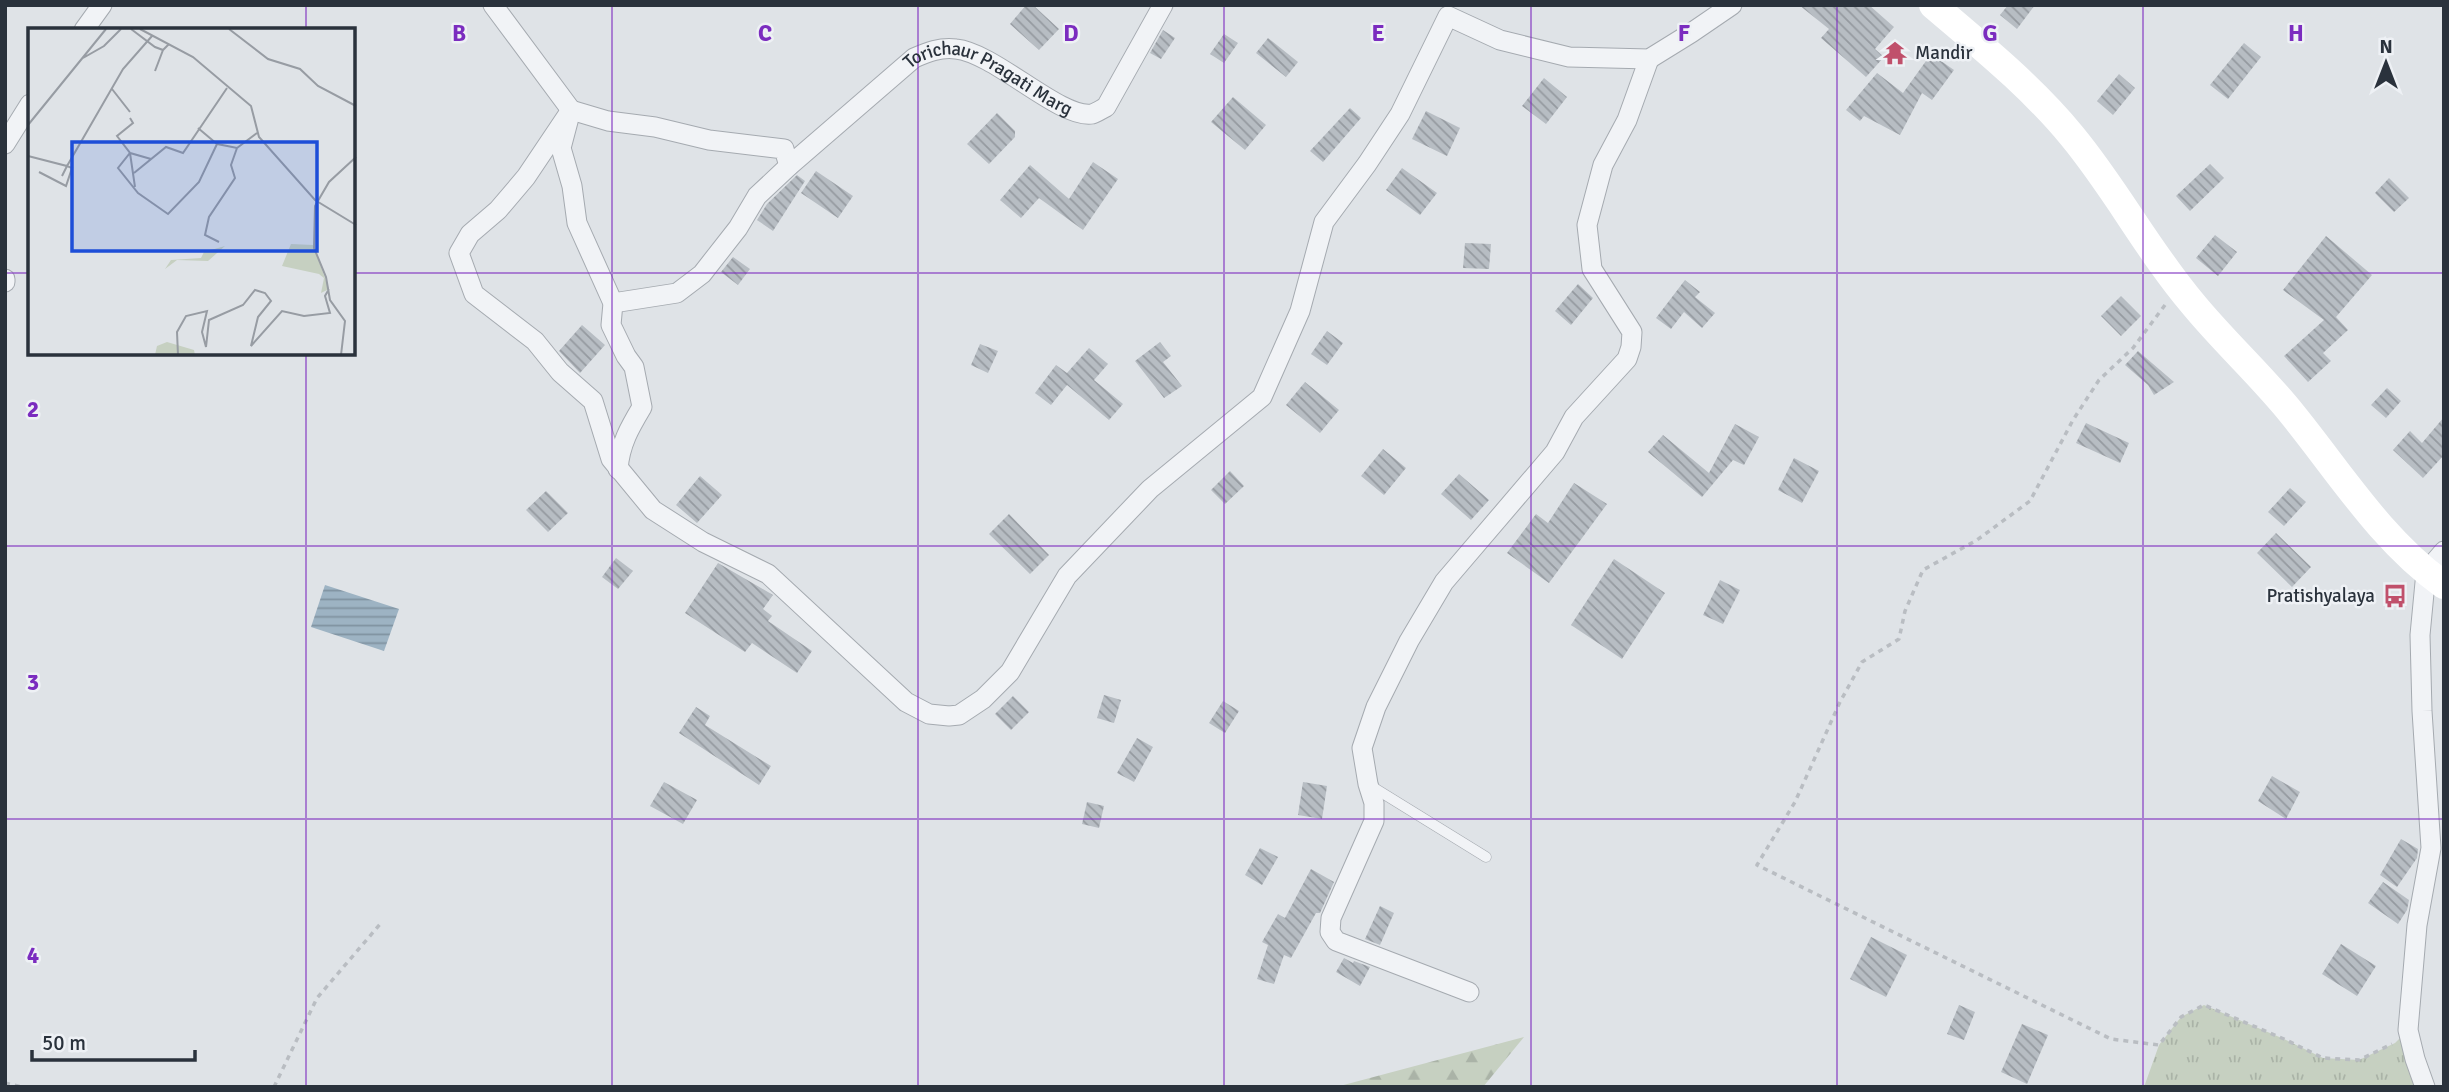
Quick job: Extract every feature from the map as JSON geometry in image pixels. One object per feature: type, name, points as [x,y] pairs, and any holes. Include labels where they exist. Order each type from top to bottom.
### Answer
[{"type":"main road","points":[[1933,5],[2024,85],[2072,136],[2194,306],[2278,396],[2367,511],[2435,579]]},
{"type":"street","points":[[86,28],[102,5]]},
{"type":"street","points":[[493,5],[571,110],[608,121],[655,127],[709,140],[784,149],[789,166]]},
{"type":"street","name":"Torichaur Pragati Marg","points":[[613,303],[677,293],[702,274],[738,228],[757,196],[914,58],[936,49],[957,49],[977,55],[1073,112],[1092,114],[1106,107],[1163,5]]},
{"type":"street","points":[[571,110],[526,177],[498,210],[470,233],[459,253],[474,294],[535,341],[560,372],[593,401],[611,459],[653,510],[703,542],[768,574],[906,702],[929,714],[959,715],[984,699],[1010,672],[1067,576],[1150,489],[1262,397],[1300,311],[1324,222],[1400,114],[1441,11],[1500,40],[1569,57],[1649,59],[1732,5]]},
{"type":"street","points":[[1469,992],[1336,941],[1330,932],[1331,918],[1374,821],[1374,803],[1367,784],[1362,748],[1376,707],[1409,641],[1444,582],[1555,453],[1574,417],[1627,359],[1632,332],[1592,269],[1587,225],[1603,165],[1627,120],[1649,59]]},
{"type":"street","points":[[5,145],[28,107]]},
{"type":"street","points":[[571,110],[561,148],[572,186],[577,223],[613,303],[611,325],[634,367],[642,407],[628,430],[620,451],[618,469]]},
{"type":"street","points":[[2425,1087],[2414,1059],[2408,1030],[2417,925],[2431,848],[2420,648],[2444,551]]},
{"type":"lane","points":[[1367,784],[1486,857]]},
{"type":"path","points":[[2178,286],[2133,348],[2099,380],[2073,420],[2030,501],[1977,540],[1923,570],[1906,611],[1899,639],[1862,662],[1840,702],[1795,802],[1757,865],[2112,1039],[2159,1045],[2181,1017],[2204,1005],[2323,1058],[2359,1060],[2395,1043],[2408,1030]]},
{"type":"path","points":[[274,1087],[317,998],[381,923]]},
{"type":"path","points":[[5,1083],[22,1087]]},
{"type":"green space","points":[[2204,1005],[2323,1058],[2359,1060],[2395,1043],[2408,1030],[2425,1087],[2144,1087],[2159,1045],[2181,1017]]},
{"type":"green space","points":[[1524,1037],[1483,1087],[1336,1087]]},
{"type":"water","points":[[325,585],[399,609],[384,651],[311,627]]},
{"type":"building","points":[[1026,5],[1033,5],[1059,29],[1039,50],[1010,24]]},
{"type":"building","points":[[1799,5],[1869,5],[1894,27],[1875,49],[1884,57],[1866,77],[1821,38],[1829,29]]},
{"type":"building","points":[[2008,5],[2035,5],[2017,29],[2000,15]]},
{"type":"building","points":[[1163,30],[1175,38],[1161,59],[1150,53]]},
{"type":"building","points":[[1224,34],[1238,43],[1224,63],[1210,54]]},
{"type":"building","points":[[1268,38],[1298,62],[1286,77],[1256,53]]},
{"type":"building","points":[[2244,43],[2261,57],[2228,99],[2210,85]]},
{"type":"building","points":[[1931,54],[1954,70],[1932,100],[1922,93],[1900,135],[1864,116],[1860,121],[1846,110],[1877,73],[1903,93]]},
{"type":"building","points":[[2119,74],[2135,88],[2113,115],[2097,101]]},
{"type":"building","points":[[1544,78],[1567,97],[1546,124],[1522,106]]},
{"type":"building","points":[[1233,97],[1266,125],[1245,150],[1211,122]]},
{"type":"building","points":[[1350,108],[1361,118],[1323,162],[1310,151]]},
{"type":"building","points":[[1426,111],[1460,128],[1447,156],[1412,139]]},
{"type":"building","points":[[997,113],[1015,131],[1015,137],[989,164],[967,144]]},
{"type":"building","points":[[1093,162],[1118,179],[1083,230],[1039,198],[1021,218],[1000,200],[1030,165],[1069,199]]},
{"type":"building","points":[[2210,164],[2224,178],[2190,211],[2176,196]]},
{"type":"building","points":[[1402,168],[1437,193],[1420,215],[1386,190]]},
{"type":"building","points":[[816,171],[853,196],[838,218],[801,193]]},
{"type":"building","points":[[797,175],[805,181],[773,231],[757,220],[767,204]]},
{"type":"building","points":[[2389,178],[2409,198],[2394,212],[2375,193]]},
{"type":"building","points":[[2215,235],[2237,252],[2218,276],[2196,258]]},
{"type":"building","points":[[2326,236],[2372,275],[2336,317],[2348,330],[2323,353],[2331,361],[2308,382],[2284,356],[2324,320],[2283,290]]},
{"type":"building","points":[[1465,243],[1491,244],[1489,269],[1463,268]]},
{"type":"building","points":[[733,257],[750,269],[738,285],[721,272]]},
{"type":"building","points":[[1685,280],[1700,292],[1695,297],[1715,313],[1702,328],[1684,312],[1671,329],[1656,318]]},
{"type":"building","points":[[1578,284],[1593,298],[1571,325],[1555,311]]},
{"type":"building","points":[[2121,296],[2141,316],[2121,336],[2101,316]]},
{"type":"building","points":[[582,325],[605,345],[580,373],[559,351]]},
{"type":"building","points":[[1327,331],[1343,343],[1327,365],[1311,354]]},
{"type":"building","points":[[1160,342],[1171,356],[1163,362],[1182,386],[1164,398],[1135,361]]},
{"type":"building","points":[[980,344],[998,351],[988,373],[971,365]]},
{"type":"building","points":[[1089,348],[1108,364],[1094,380],[1123,404],[1109,420],[1067,385],[1051,405],[1035,393],[1056,365],[1067,373]]},
{"type":"building","points":[[2138,351],[2174,382],[2154,395],[2148,385],[2125,365]]},
{"type":"building","points":[[1305,382],[1339,410],[1320,433],[1286,405]]},
{"type":"building","points":[[2387,388],[2401,401],[2386,418],[2371,405]]},
{"type":"building","points":[[2444,417],[2444,455],[2423,478],[2393,450],[2410,431],[2422,443]]},
{"type":"building","points":[[2086,423],[2129,443],[2120,463],[2076,443]]},
{"type":"building","points":[[1735,424],[1759,437],[1744,465],[1733,460],[1702,497],[1648,452],[1663,435],[1709,473]]},
{"type":"building","points":[[1383,449],[1406,468],[1384,495],[1361,476]]},
{"type":"building","points":[[1794,458],[1819,471],[1802,503],[1778,490]]},
{"type":"building","points":[[1230,471],[1244,486],[1225,504],[1211,490]]},
{"type":"building","points":[[1459,474],[1489,500],[1471,520],[1441,494]]},
{"type":"building","points":[[700,476],[722,495],[697,523],[676,505]]},
{"type":"building","points":[[1574,483],[1607,504],[1549,583],[1507,553],[1536,514],[1548,523]]},
{"type":"building","points":[[2290,488],[2306,502],[2284,526],[2268,512]]},
{"type":"building","points":[[546,491],[568,513],[548,532],[526,510]]},
{"type":"building","points":[[1009,514],[1049,555],[1030,574],[989,534]]},
{"type":"building","points":[[2276,533],[2311,567],[2292,587],[2257,553]]},
{"type":"building","points":[[616,558],[633,571],[618,589],[602,577]]},
{"type":"building","points":[[1614,559],[1665,593],[1622,659],[1571,625]]},
{"type":"building","points":[[718,563],[773,595],[763,609],[772,616],[768,621],[812,651],[797,673],[752,643],[745,652],[685,613]]},
{"type":"building","points":[[1720,580],[1740,590],[1723,624],[1703,615]]},
{"type":"building","points":[[1104,695],[1121,700],[1114,723],[1097,718]]},
{"type":"building","points":[[1013,696],[1029,712],[1011,730],[995,714]]},
{"type":"building","points":[[1223,701],[1239,711],[1225,733],[1209,723]]},
{"type":"building","points":[[696,707],[710,716],[705,725],[771,766],[759,785],[679,733]]},
{"type":"building","points":[[1137,738],[1153,747],[1134,782],[1117,773]]},
{"type":"building","points":[[2272,776],[2300,792],[2286,819],[2258,801]]},
{"type":"building","points":[[664,782],[697,800],[683,824],[650,806]]},
{"type":"building","points":[[1303,782],[1327,786],[1322,819],[1298,815]]},
{"type":"building","points":[[1087,802],[1104,806],[1099,828],[1082,824]]},
{"type":"building","points":[[2401,839],[2418,849],[2417,858],[2397,887],[2380,875]]},
{"type":"building","points":[[1260,848],[1278,857],[1262,885],[1245,875]]},
{"type":"building","points":[[1311,869],[1334,882],[1320,913],[1316,913],[1291,958],[1284,955],[1274,984],[1257,979],[1268,945],[1262,942],[1278,914],[1285,918]]},
{"type":"building","points":[[2383,882],[2409,900],[2407,910],[2398,924],[2368,903]]},
{"type":"building","points":[[1380,906],[1394,913],[1380,945],[1365,939]]},
{"type":"building","points":[[1871,937],[1907,955],[1886,997],[1850,979]]},
{"type":"building","points":[[2341,944],[2376,966],[2357,996],[2322,974]]},
{"type":"building","points":[[1344,958],[1370,967],[1360,986],[1336,972]]},
{"type":"building","points":[[1959,1005],[1975,1012],[1964,1040],[1947,1034]]},
{"type":"building","points":[[2022,1024],[2048,1035],[2027,1084],[2001,1072]]},
{"type":"place","name":"Mandir","points":[[1895,53]]},
{"type":"place","name":"Pratishyalaya","points":[[2395,596]]}]
